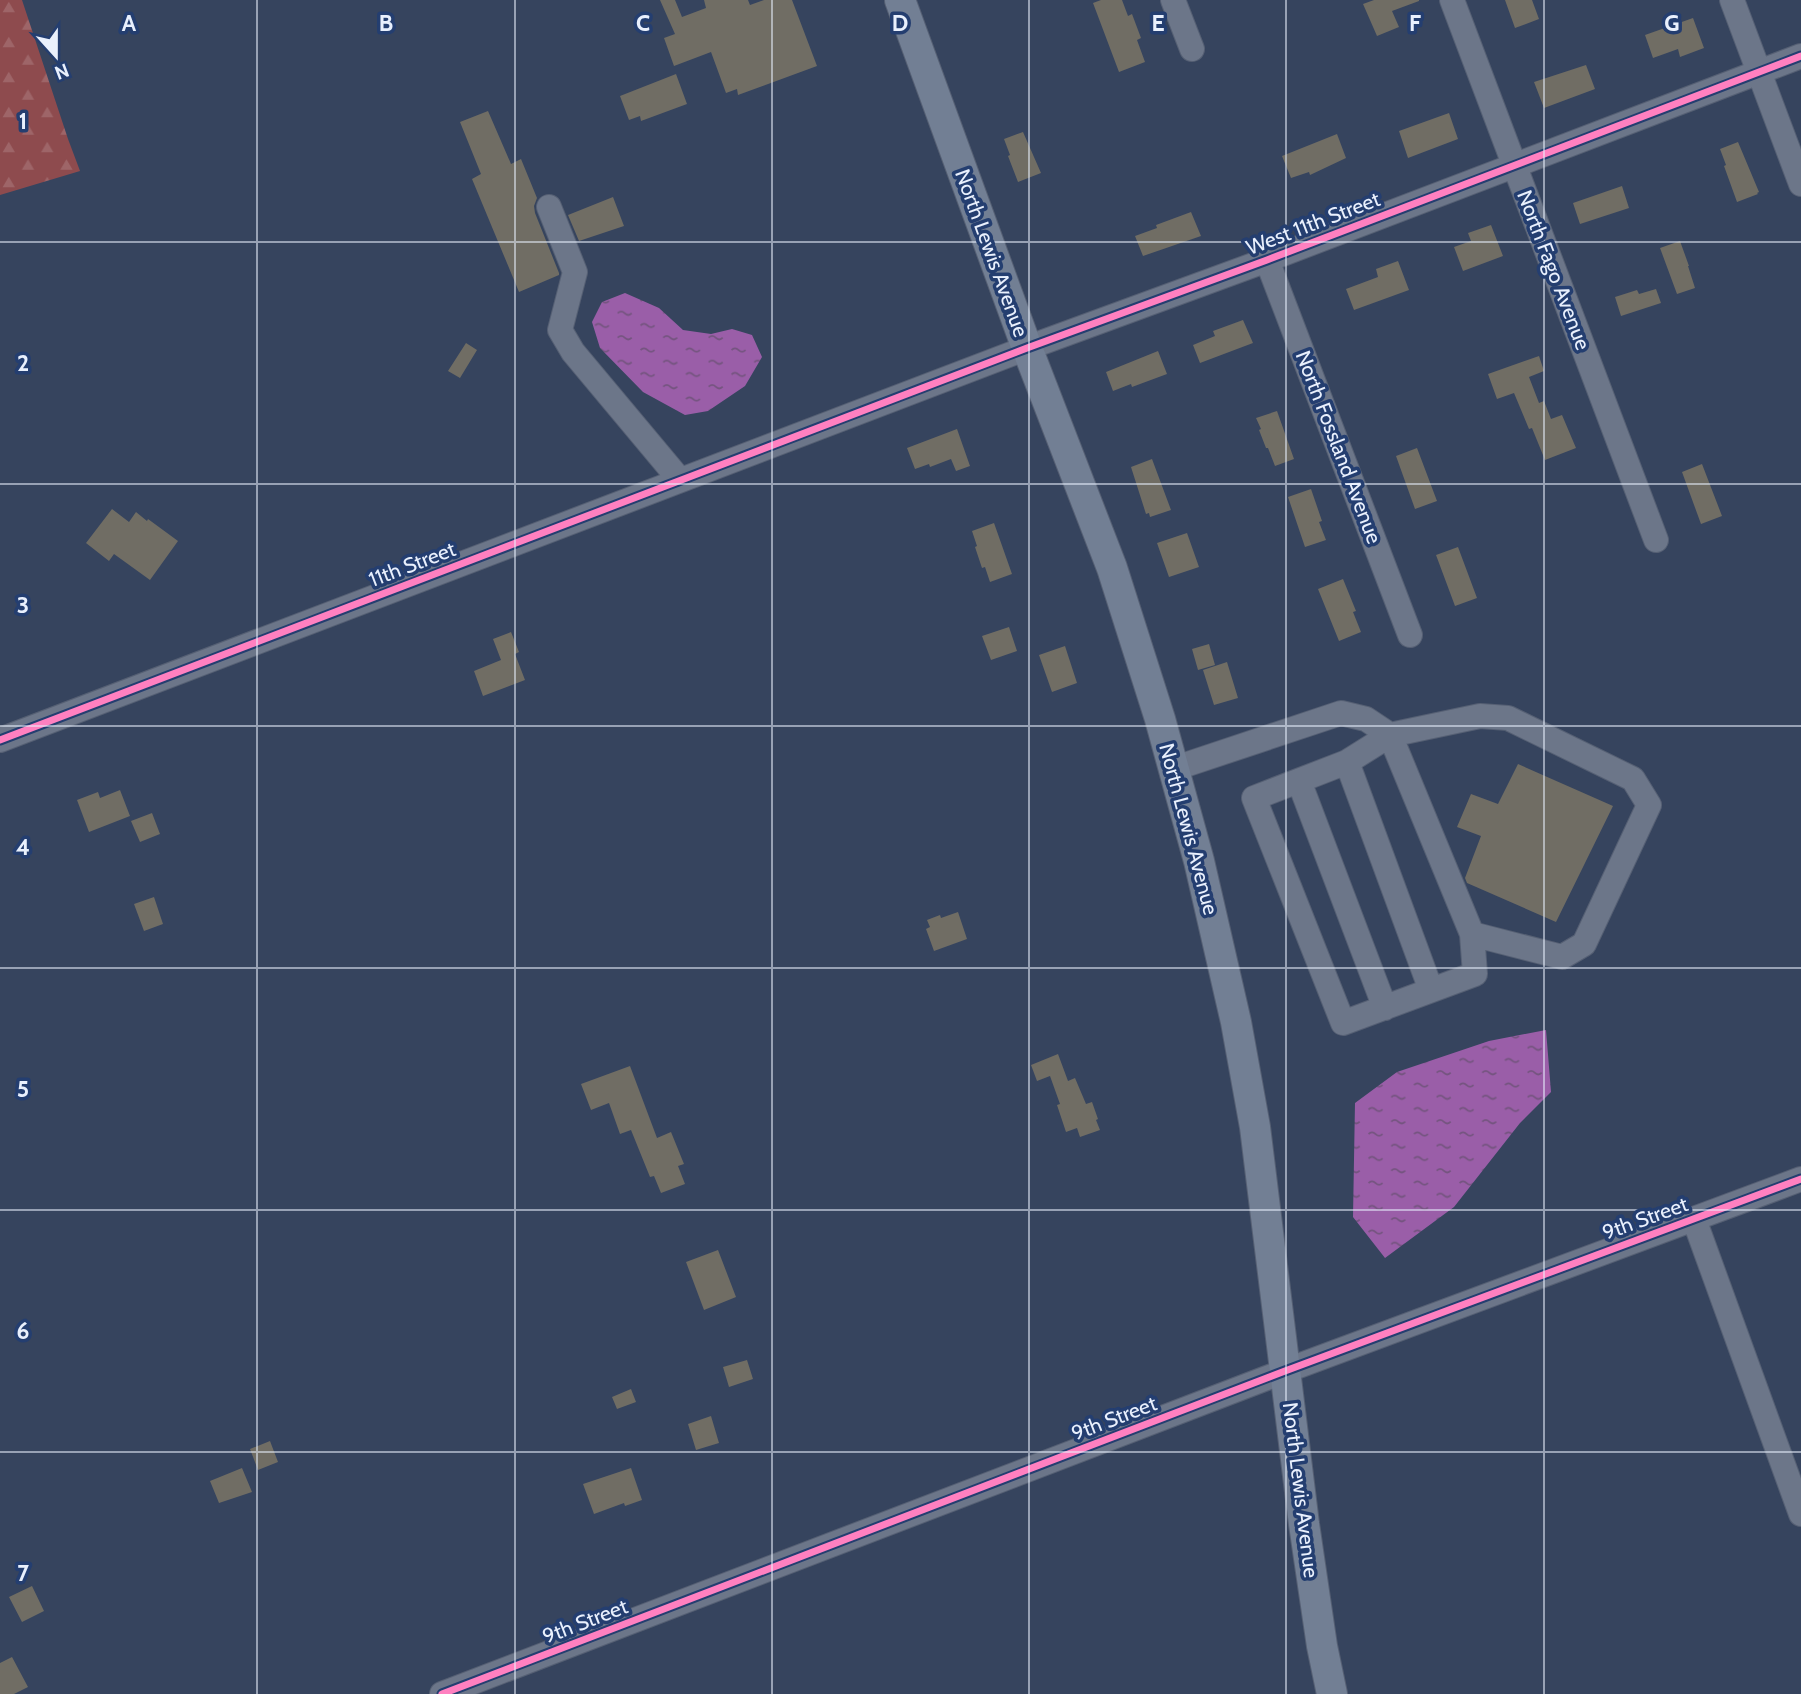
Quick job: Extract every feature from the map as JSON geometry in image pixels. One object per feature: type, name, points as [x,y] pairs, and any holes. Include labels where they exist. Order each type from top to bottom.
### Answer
[{"type":"main road","name":"North Lewis Avenue","points":[[900,0],[1027,348],[1112,568],[1199,861],[1237,1022],[1255,1127],[1306,1538],[1332,1694]]},
{"type":"street","points":[[1173,0],[1192,49]]},
{"type":"street","name":"North Fago Avenue","points":[[1452,0],[1656,540]]},
{"type":"street","points":[[1732,0],[1801,184]]},
{"type":"street","name":"West 11th Street","points":[[837,421],[1801,56]]},
{"type":"street","points":[[549,207],[575,272],[560,330],[573,352],[680,480]]},
{"type":"street","name":"North Fossland Avenue","points":[[1267,260],[1410,635]]},
{"type":"street","name":"11th Street","points":[[0,740],[837,421]]},
{"type":"street","points":[[1173,769],[1341,713],[1366,719],[1390,735],[1472,934],[1475,974],[1343,1023],[1254,798],[1347,762],[1390,735],[1480,716],[1508,718],[1633,779],[1649,804],[1584,944],[1562,957],[1472,934]]},
{"type":"street","points":[[1347,762],[1432,990]]},
{"type":"street","points":[[1299,780],[1385,1007]]},
{"type":"street","name":"9th Street","points":[[442,1694],[1285,1371],[1801,1178]]},
{"type":"street","points":[[1693,1219],[1801,1514]]},
{"type":"green space","points":[[0,0],[22,0],[80,171],[0,195]]},
{"type":"water","points":[[625,293],[659,308],[683,330],[711,334],[732,329],[752,335],[762,357],[745,386],[708,411],[685,415],[643,392],[600,348],[592,322],[602,302]]},
{"type":"water","points":[[1546,1030],[1551,1092],[1520,1123],[1454,1207],[1385,1258],[1353,1217],[1355,1103],[1397,1072],[1489,1041]]},
{"type":"building","points":[[660,0],[675,0],[682,17],[706,8],[704,0],[748,0],[750,5],[764,0],[792,0],[817,66],[738,95],[737,89],[726,93],[711,52],[674,66],[664,38],[675,34]]},
{"type":"building","points":[[1101,0],[1122,0],[1128,16],[1132,14],[1141,38],[1137,40],[1145,62],[1119,72],[1093,3]]},
{"type":"building","points":[[1374,0],[1419,1],[1392,11],[1399,27],[1377,36],[1363,4]]},
{"type":"building","points":[[1505,0],[1532,0],[1539,19],[1515,28]]},
{"type":"building","points":[[1693,18],[1704,48],[1680,57],[1678,49],[1653,58],[1645,35]]},
{"type":"building","points":[[1586,65],[1595,89],[1544,108],[1534,82]]},
{"type":"building","points":[[676,74],[687,104],[641,121],[640,116],[629,120],[620,96]]},
{"type":"building","points":[[488,111],[511,164],[521,159],[537,198],[535,213],[559,273],[519,292],[472,179],[481,174],[460,122]]},
{"type":"building","points":[[1449,113],[1458,139],[1408,158],[1399,131]]},
{"type":"building","points":[[1023,132],[1041,173],[1018,182],[1004,139]]},
{"type":"building","points":[[1337,134],[1346,158],[1310,175],[1309,172],[1291,178],[1282,156]]},
{"type":"building","points":[[1738,142],[1759,192],[1737,202],[1720,149]]},
{"type":"building","points":[[1622,186],[1629,208],[1580,224],[1573,203]]},
{"type":"building","points":[[613,197],[624,226],[579,241],[568,215]]},
{"type":"building","points":[[1191,212],[1201,236],[1143,256],[1135,236]]},
{"type":"building","points":[[1491,225],[1503,256],[1463,271],[1454,247],[1471,241],[1468,233]]},
{"type":"building","points":[[1680,241],[1695,288],[1677,294],[1660,248]]},
{"type":"building","points":[[1398,261],[1409,290],[1354,310],[1346,289],[1378,277],[1376,269]]},
{"type":"building","points":[[1656,289],[1661,303],[1621,316],[1615,297],[1637,290],[1639,294]]},
{"type":"building","points":[[1243,320],[1253,343],[1200,363],[1193,345],[1215,336],[1213,331]]},
{"type":"building","points":[[466,343],[477,350],[460,378],[448,371]]},
{"type":"building","points":[[1158,351],[1167,374],[1113,391],[1106,372]]},
{"type":"building","points":[[1539,356],[1544,371],[1529,377],[1539,403],[1544,401],[1551,419],[1562,415],[1576,448],[1545,460],[1514,393],[1497,399],[1488,374]]},
{"type":"building","points":[[1277,411],[1294,459],[1275,466],[1256,418]]},
{"type":"building","points":[[957,429],[970,466],[956,471],[951,459],[915,469],[907,448]]},
{"type":"building","points":[[1417,448],[1437,501],[1415,509],[1396,456]]},
{"type":"building","points":[[1152,459],[1171,510],[1150,517],[1149,513],[1146,514],[1131,467]]},
{"type":"building","points":[[1702,464],[1722,516],[1701,524],[1682,472]]},
{"type":"building","points":[[1311,489],[1326,540],[1305,547],[1288,497]]},
{"type":"building","points":[[112,509],[129,522],[136,512],[178,541],[150,580],[114,554],[109,561],[86,543]]},
{"type":"building","points":[[994,523],[1012,574],[990,582],[985,567],[982,568],[972,531]]},
{"type":"building","points":[[1187,533],[1199,567],[1169,577],[1157,543]]},
{"type":"building","points":[[1458,547],[1477,598],[1455,606],[1436,555]]},
{"type":"building","points":[[1343,579],[1361,632],[1339,641],[1318,589]]},
{"type":"building","points":[[1009,627],[1017,651],[991,660],[982,636]]},
{"type":"building","points":[[511,632],[519,652],[515,654],[525,680],[483,696],[474,671],[501,660],[493,639]]},
{"type":"building","points":[[1209,644],[1215,665],[1198,670],[1192,649]]},
{"type":"building","points":[[1065,646],[1077,683],[1052,692],[1039,655]]},
{"type":"building","points":[[1227,662],[1238,698],[1214,705],[1203,670]]},
{"type":"building","points":[[1518,764],[1613,806],[1556,922],[1467,883],[1465,878],[1481,836],[1457,827],[1471,794],[1498,804]]},
{"type":"building","points":[[120,790],[130,816],[89,832],[77,800],[98,792],[100,798]]},
{"type":"building","points":[[152,813],[160,834],[140,842],[131,821]]},
{"type":"building","points":[[154,897],[163,924],[144,931],[134,904]]},
{"type":"building","points":[[958,912],[967,939],[934,951],[926,929],[930,927],[927,920]]},
{"type":"building","points":[[1058,1054],[1068,1081],[1075,1078],[1086,1104],[1092,1102],[1100,1130],[1080,1137],[1077,1128],[1066,1132],[1050,1076],[1037,1081],[1031,1065]]},
{"type":"building","points":[[630,1066],[657,1138],[671,1132],[684,1164],[678,1166],[685,1184],[661,1193],[654,1176],[650,1177],[631,1130],[620,1134],[609,1103],[591,1110],[581,1084]]},
{"type":"building","points":[[718,1250],[736,1297],[704,1310],[686,1262]]},
{"type":"building","points":[[747,1360],[753,1379],[729,1387],[723,1367]]},
{"type":"building","points":[[631,1389],[636,1402],[617,1409],[612,1397]]},
{"type":"building","points":[[711,1416],[719,1443],[696,1450],[688,1424]]},
{"type":"building","points":[[270,1441],[278,1462],[258,1470],[250,1449]]},
{"type":"building","points":[[242,1468],[252,1492],[219,1503],[210,1481]]},
{"type":"building","points":[[631,1468],[642,1500],[625,1506],[624,1503],[594,1514],[583,1484]]},
{"type":"building","points":[[32,1586],[44,1611],[22,1622],[9,1597]]},
{"type":"building","points":[[12,1657],[28,1687],[14,1694],[0,1694],[0,1663]]},
{"type":"cycle path","points":[[0,740],[1801,56]]},
{"type":"cycle path","points":[[442,1694],[1285,1371],[1801,1179]]}]
